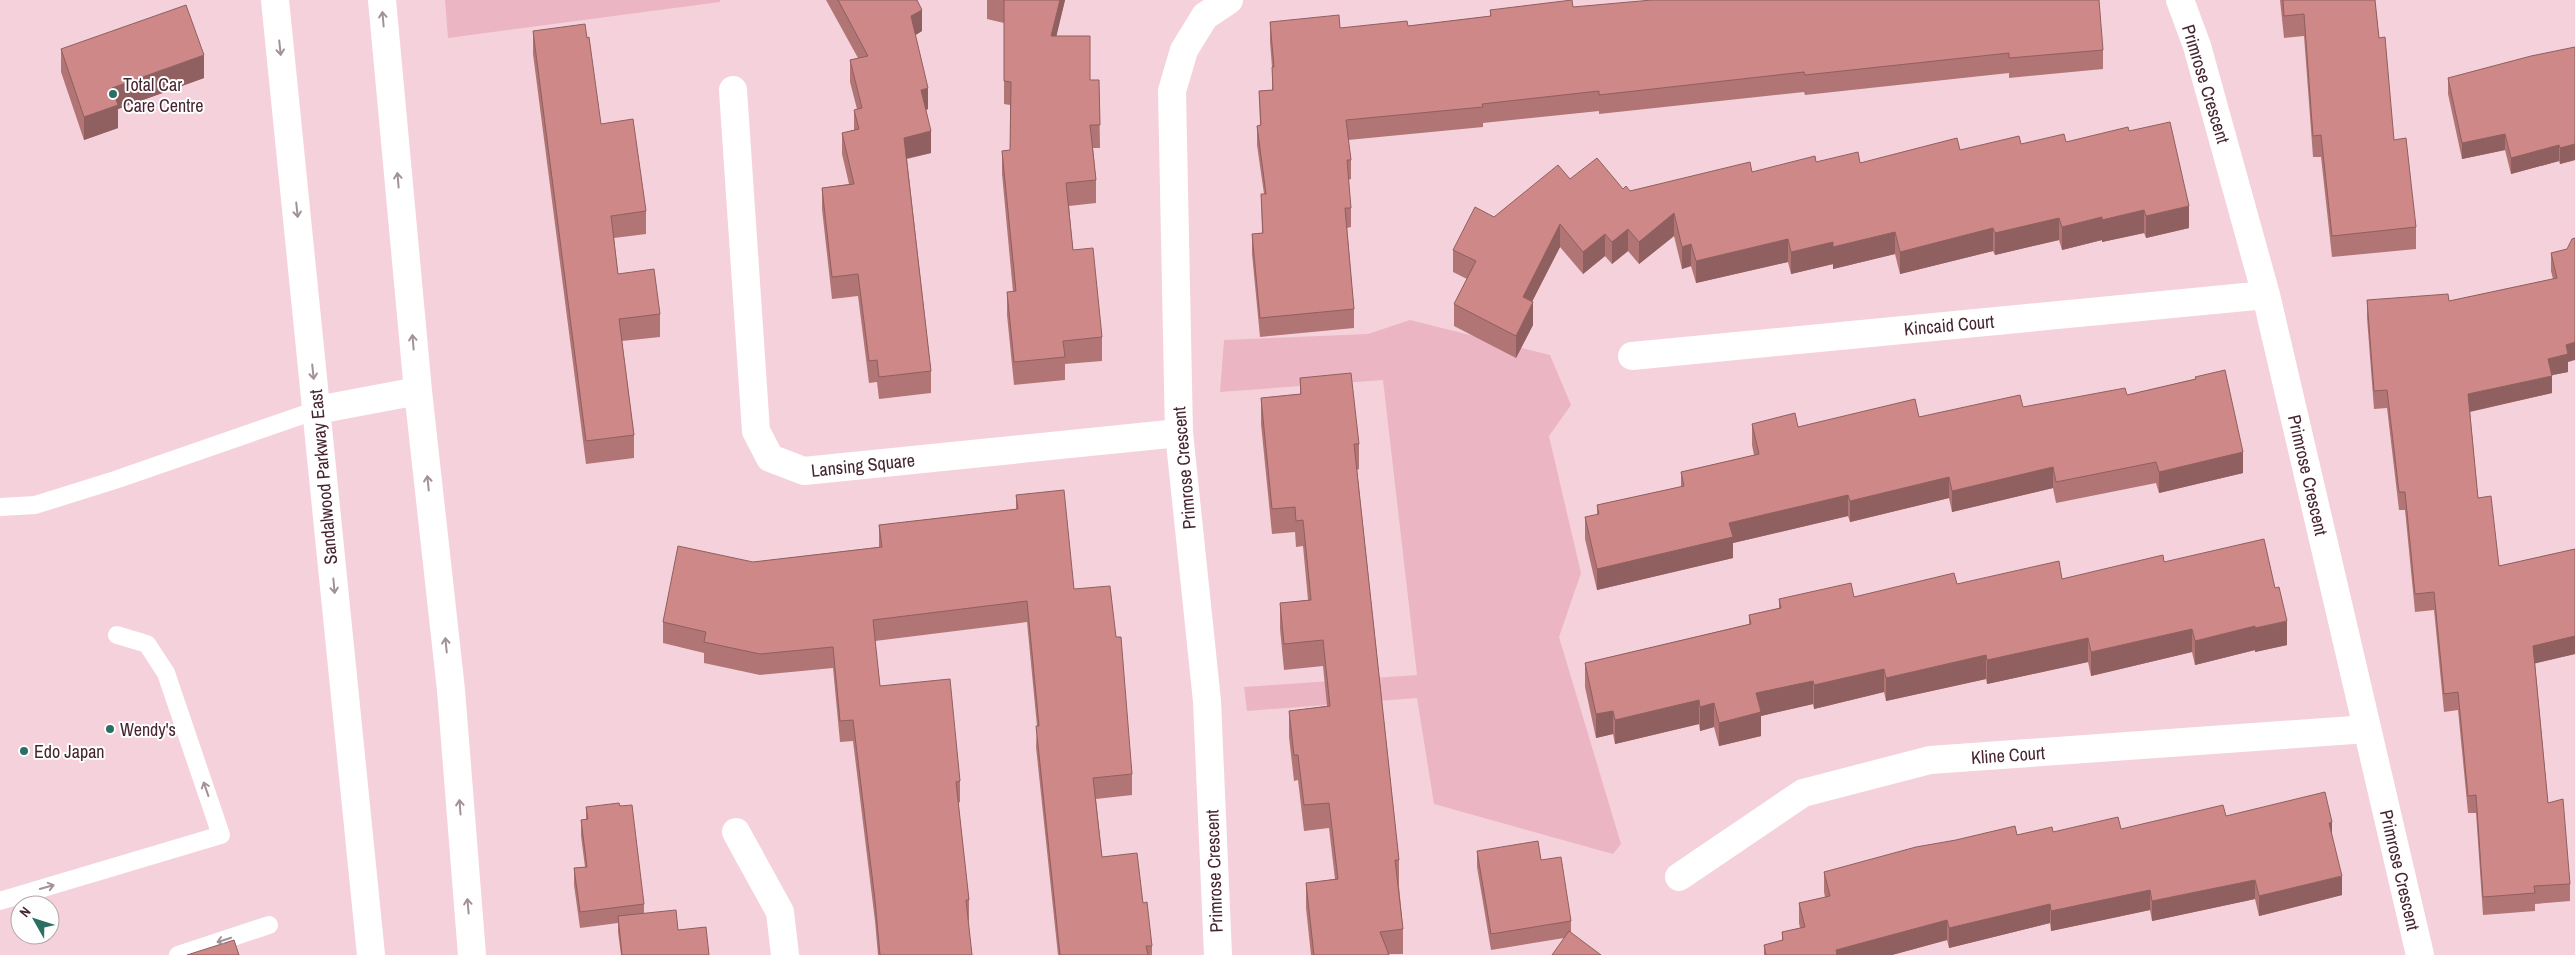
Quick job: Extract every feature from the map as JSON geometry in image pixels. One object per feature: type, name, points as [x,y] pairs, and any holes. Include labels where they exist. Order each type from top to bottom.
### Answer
[{"type":"street","name":"Sandalwood Parkway East","points":[[275,0],[371,955]]},
{"type":"street","points":[[382,0],[418,391],[451,690],[472,955]]},
{"type":"street","name":"Primrose Crescent","points":[[1218,955],[1207,701],[1179,433],[1172,90],[1184,50],[1205,16],[1229,0]]},
{"type":"street","name":"Primrose Crescent","points":[[2180,0],[2197,46],[2266,295],[2420,955]]},
{"type":"street","name":"Lansing Square","points":[[733,90],[756,431],[770,458],[804,471],[1179,433]]},
{"type":"street","name":"Kincaid Court","points":[[1632,356],[2266,295]]},
{"type":"street","points":[[317,410],[418,391]]},
{"type":"street","name":"Kline Court","points":[[1679,877],[1803,793],[1930,760],[2367,729]]},
{"type":"street","points":[[736,832],[780,912],[785,955]]},
{"type":"lane","points":[[0,507],[35,505],[317,410]]},
{"type":"lane","points":[[0,900],[221,835],[166,673],[147,644],[117,635]]},
{"type":"lane","points":[[178,955],[269,925]]},
{"type":"shaded area","points":[[445,0],[720,0],[720,2],[448,38]]},
{"type":"shaded area","points":[[1410,320],[1550,355],[1571,405],[1549,436],[1581,573],[1559,637],[1621,844],[1613,854],[1434,804],[1417,698],[1247,711],[1244,687],[1417,675],[1383,380],[1220,392],[1224,340],[1368,334]]},
{"type":"building","points":[[838,0],[917,0],[922,10],[911,16],[928,88],[921,90],[931,131],[904,138],[931,371],[879,377],[877,360],[869,361],[858,274],[832,277],[822,188],[854,184],[842,133],[859,129],[854,110],[862,108],[850,60],[868,56]]},
{"type":"building","points":[[1004,0],[1060,0],[1051,36],[1090,36],[1090,80],[1099,80],[1100,125],[1090,125],[1096,180],[1066,183],[1073,250],[1093,248],[1102,337],[1063,341],[1065,357],[1014,362],[1007,292],[1016,291],[1002,151],[1010,150],[1011,82],[1004,81]]},
{"type":"building","points":[[1572,0],[1573,7],[1652,0],[2099,0],[2103,50],[2009,58],[2009,53],[1805,75],[1804,72],[1599,95],[1599,91],[1482,104],[1483,107],[1346,120],[1351,160],[1347,160],[1351,208],[1345,208],[1354,309],[1260,318],[1252,234],[1263,233],[1261,194],[1266,194],[1257,126],[1261,125],[1259,91],[1273,90],[1272,67],[1274,67],[1270,22],[1339,15],[1340,28],[1407,21],[1408,26],[1491,16],[1490,10]]},
{"type":"building","points":[[2283,0],[2375,0],[2379,38],[2385,37],[2394,140],[2406,138],[2416,227],[2332,236],[2321,135],[2313,136],[2304,14],[2284,16]]},
{"type":"building","points":[[186,5],[204,55],[112,88],[118,105],[84,117],[61,49]]},
{"type":"building","points":[[585,24],[587,38],[589,37],[601,124],[633,119],[646,211],[611,216],[618,274],[654,269],[660,314],[619,319],[634,435],[586,441],[533,31]]},
{"type":"building","points":[[2575,47],[2575,144],[2560,148],[2559,145],[2511,158],[2505,134],[2462,143],[2448,78],[2531,56]]},
{"type":"building","points":[[2170,122],[2189,206],[2146,216],[2144,210],[2102,220],[2102,217],[2062,227],[2059,218],[1995,233],[1993,228],[1900,252],[1895,232],[1833,247],[1833,242],[1791,252],[1788,239],[1696,261],[1691,244],[1682,247],[1674,213],[1639,242],[1628,229],[1612,242],[1605,234],[1583,252],[1560,224],[1523,297],[1533,302],[1516,336],[1454,304],[1476,261],[1453,250],[1475,207],[1494,217],[1558,165],[1570,179],[1597,158],[1623,189],[1626,186],[1630,191],[1750,162],[1752,172],[1815,156],[1816,162],[1858,152],[1860,163],[1957,138],[1960,150],[2019,136],[2021,144],[2064,134],[2066,142],[2128,127],[2129,131]]},
{"type":"building","points":[[2575,238],[2575,342],[2566,345],[2568,354],[2548,359],[2552,376],[2468,394],[2478,498],[2491,496],[2499,566],[2575,549],[2575,636],[2533,646],[2548,803],[2563,799],[2570,884],[2534,886],[2535,893],[2483,897],[2476,795],[2468,796],[2458,692],[2444,694],[2434,592],[2415,594],[2405,492],[2399,492],[2387,390],[2374,391],[2367,300],[2448,294],[2449,301],[2557,278],[2551,253],[2567,249],[2572,239]]},
{"type":"building","points":[[2225,370],[2243,452],[2159,472],[2156,462],[2056,482],[2053,467],[1952,491],[1949,477],[1850,501],[1848,495],[1729,523],[1733,537],[1597,569],[1585,517],[1599,514],[1597,505],[1684,486],[1681,472],[1759,454],[1752,424],[1795,413],[1798,427],[1915,399],[1919,417],[2020,395],[2023,407],[2125,388],[2127,395],[2196,379],[2195,377]]},
{"type":"building","points":[[1351,373],[1359,444],[1354,444],[1399,860],[1395,860],[1403,929],[1380,932],[1389,955],[1314,955],[1306,883],[1338,879],[1329,803],[1304,805],[1298,755],[1294,755],[1289,711],[1330,706],[1323,640],[1284,644],[1280,603],[1311,600],[1303,520],[1296,521],[1295,507],[1272,509],[1261,398],[1301,394],[1300,378]]},
{"type":"building","points":[[1064,490],[1074,589],[1110,586],[1116,637],[1121,637],[1132,774],[1093,778],[1102,857],[1137,853],[1143,903],[1147,902],[1152,946],[1146,946],[1148,955],[1060,955],[1036,726],[1039,726],[1027,601],[873,620],[880,686],[950,679],[960,781],[956,782],[969,900],[966,900],[972,955],[880,955],[853,720],[840,721],[833,647],[760,654],[704,642],[706,632],[663,622],[678,546],[753,562],[882,547],[879,525],[1018,509],[1016,495]]},
{"type":"building","points":[[2264,539],[2275,588],[2279,587],[2287,621],[2255,628],[2255,626],[2195,641],[2192,629],[2091,652],[2088,638],[1987,660],[1986,655],[1886,678],[1884,669],[1814,685],[1813,681],[1756,693],[1761,712],[1719,723],[1714,703],[1700,707],[1699,700],[1615,720],[1613,711],[1596,714],[1585,663],[1751,624],[1749,615],[1781,608],[1779,599],[1851,583],[1854,597],[1954,573],[1957,584],[2059,561],[2062,579],[2163,555],[2164,562]]},
{"type":"building","points":[[2325,792],[2332,822],[2329,823],[2342,876],[2259,896],[2255,880],[2152,901],[2150,890],[2051,911],[2050,904],[1949,928],[1947,920],[1836,950],[1837,955],[1766,955],[1764,945],[1783,940],[1782,932],[1805,927],[1799,903],[1830,896],[1824,872],[1916,847],[2015,826],[2017,835],[2052,827],[2053,832],[2118,817],[2121,829],[2223,805],[2226,816]]},
{"type":"building","points":[[619,803],[620,806],[632,805],[644,904],[580,912],[574,868],[587,867],[581,820],[588,819],[586,807]]},
{"type":"building","points":[[1538,841],[1541,860],[1561,857],[1571,921],[1491,934],[1477,851]]},
{"type":"building","points":[[676,910],[678,930],[706,927],[709,955],[622,955],[618,916]]},
{"type":"building","points":[[1569,931],[1601,955],[1552,955]]},
{"type":"building","points":[[234,940],[239,955],[187,955]]},
{"type":"place","name":"Total Car Care Centre","points":[[113,94]]},
{"type":"place","name":"Wendy's","points":[[110,729]]},
{"type":"place","name":"Edo Japan","points":[[24,751]]}]
